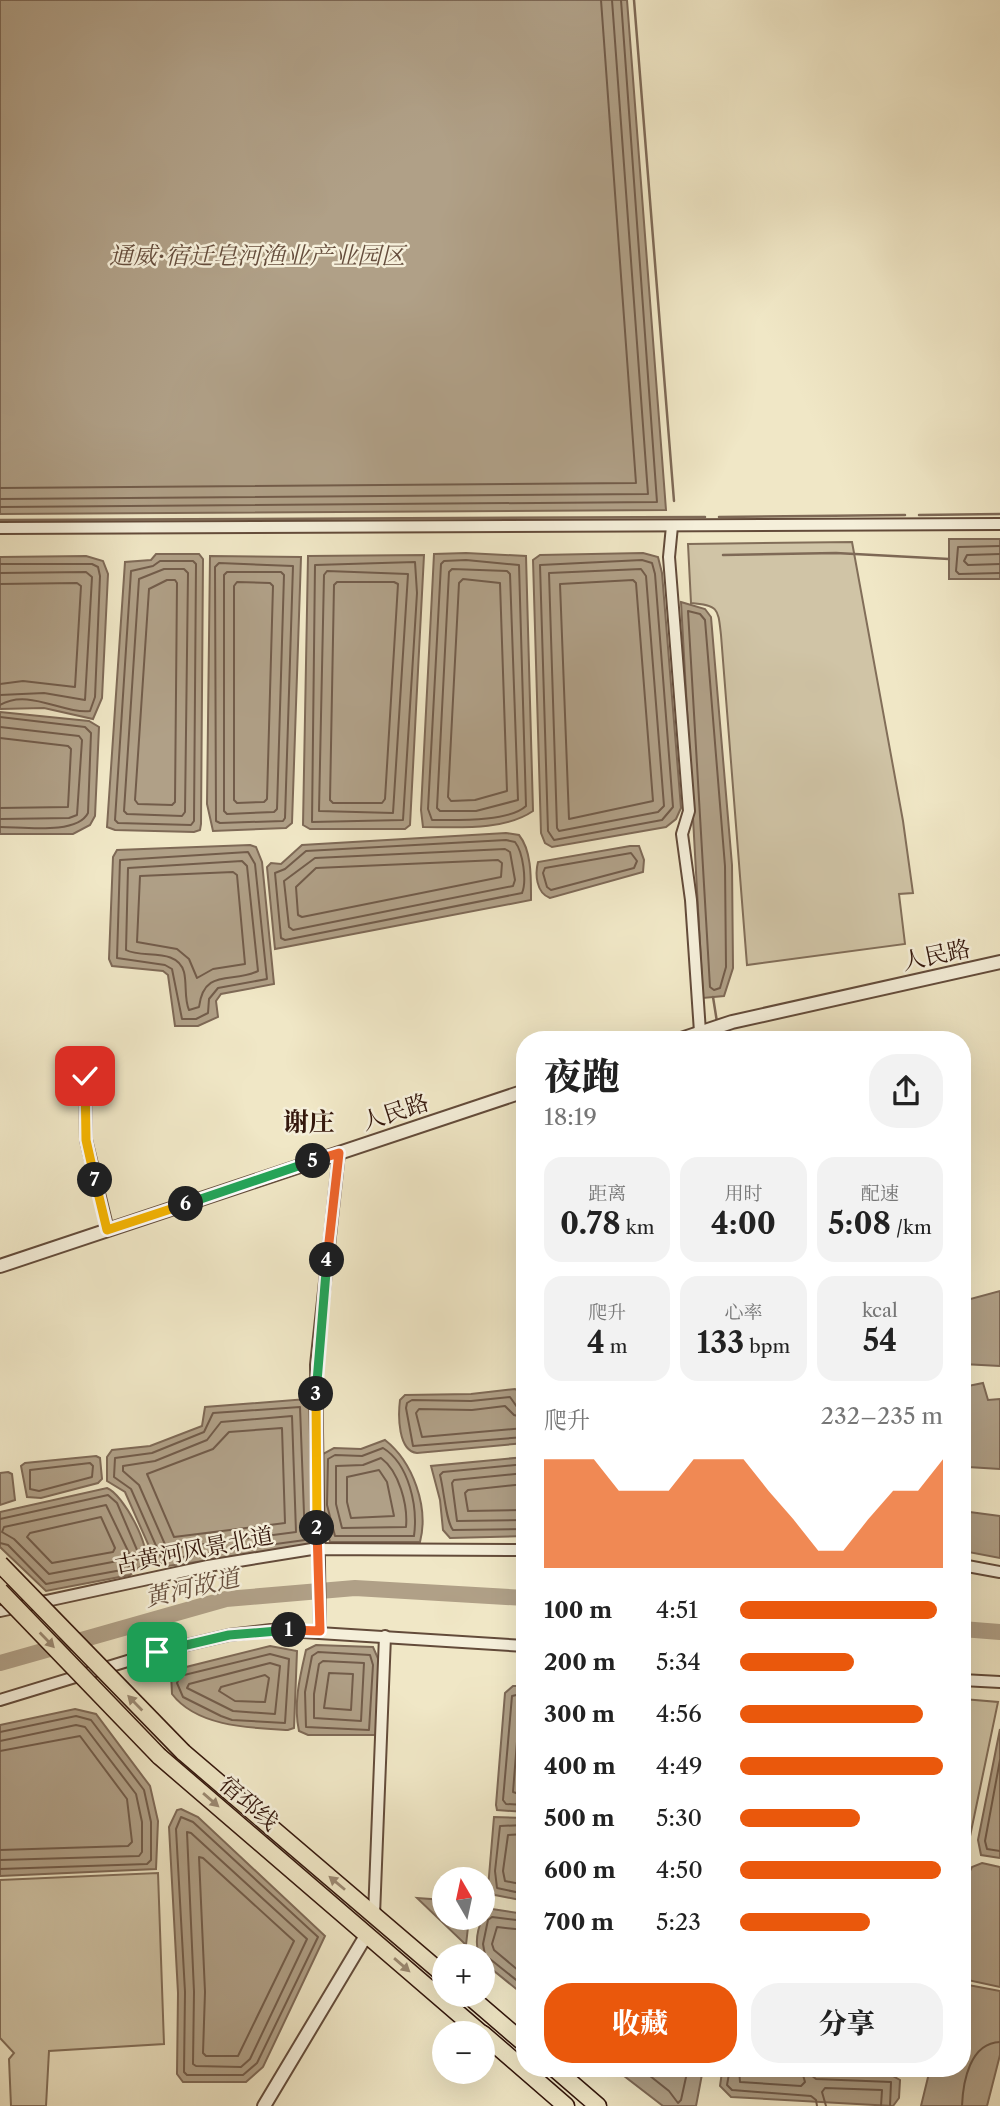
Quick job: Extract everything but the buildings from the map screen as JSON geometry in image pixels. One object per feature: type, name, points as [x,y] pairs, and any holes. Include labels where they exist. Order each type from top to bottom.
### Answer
[{"type":"main road","name":"宿邳线","points":[[0,1564],[183,1752],[432,1965]]},
{"type":"main road","name":"宿邳线","points":[[0,1591],[159,1756],[468,2021]]},
{"type":"main road","points":[[482,2007],[516,2036]]},
{"type":"main road","name":"宿邳线","points":[[495,2044],[516,2063]]},
{"type":"main road","name":"宿邳线","points":[[533,2077],[566,2106]]},
{"type":"main road","points":[[564,2077],[598,2106]]},
{"type":"street","points":[[0,528],[1000,524]]},
{"type":"street","points":[[672,526],[669,557],[689,811],[682,834],[691,900],[700,1031]]},
{"type":"street","name":"人民路","points":[[703,1031],[1000,962]]},
{"type":"street","points":[[85,1076],[86,1140],[107,1230]]},
{"type":"street","name":"人民路","points":[[0,1266],[516,1094]]},
{"type":"street","points":[[319,1628],[316,1365],[339,1153]]},
{"type":"street","name":"古黄河风景北道","points":[[0,1611],[208,1566],[318,1553],[516,1550]]},
{"type":"street","points":[[971,1567],[1000,1572]]},
{"type":"street","points":[[0,1700],[157,1652],[229,1635],[271,1630],[319,1628],[385,1636],[516,1645]]},
{"type":"street","points":[[373,1915],[385,1636]]},
{"type":"street","points":[[971,1680],[1000,1682]]},
{"type":"street","points":[[264,2106],[367,1934]]},
{"type":"shaded area","points":[[852,542],[903,821],[913,893],[899,894],[905,944],[747,965],[720,626],[718,614],[712,607],[691,603],[688,544]]},
{"type":"shaded area","points":[[971,1700],[998,1702],[971,1832]]},
{"type":"shaded area","points":[[158,1873],[164,2044],[49,2051],[46,2106],[11,2106],[9,2059],[14,2053],[0,2038],[0,1880]]},
{"type":"water","name":"通威·宿迁皂河渔业产业园区","points":[[0,0],[627,0],[666,510],[0,514]]},
{"type":"water","points":[[949,539],[1000,539],[1000,579],[949,579]]},
{"type":"water","points":[[643,553],[658,557],[662,573],[681,808],[676,819],[666,827],[552,847],[545,843],[541,833],[533,560],[540,555]]},
{"type":"water","points":[[156,554],[199,554],[203,559],[201,824],[200,830],[194,832],[115,830],[107,827],[125,562],[151,560]]},
{"type":"water","points":[[434,554],[526,556],[533,811],[494,825],[423,827],[421,810]]},
{"type":"water","points":[[424,555],[410,825],[405,829],[310,829],[303,825],[308,556]]},
{"type":"water","points":[[86,556],[103,561],[108,574],[102,698],[93,719],[44,708],[0,709],[0,557]]},
{"type":"water","points":[[210,556],[301,557],[292,823],[286,828],[213,831],[207,804]]},
{"type":"water","points":[[681,602],[705,609],[711,617],[732,865],[733,968],[724,996],[703,998]]},
{"type":"water","points":[[0,712],[89,721],[99,727],[95,816],[90,825],[73,834],[0,834]]},
{"type":"water","points":[[506,833],[519,835],[526,849],[530,866],[531,900],[275,949],[267,867],[271,863],[281,864],[302,845]]},
{"type":"water","points":[[250,845],[256,847],[262,862],[274,984],[221,994],[216,1001],[218,1017],[198,1026],[175,1026],[168,975],[163,971],[112,966],[109,959],[113,857],[117,850]]},
{"type":"water","points":[[639,846],[644,860],[643,872],[550,898],[539,888],[538,862]]},
{"type":"water","points":[[1000,1291],[1000,1366],[971,1364],[971,1299]]},
{"type":"water","points":[[983,1383],[988,1400],[1000,1399],[1000,1469],[971,1467],[971,1385]]},
{"type":"water","points":[[516,1390],[516,1444],[417,1453],[406,1446],[399,1423],[400,1400],[405,1395],[471,1394]]},
{"type":"water","points":[[307,1399],[313,1536],[310,1546],[168,1566],[156,1562],[125,1492],[107,1481],[107,1457],[112,1450],[150,1446],[202,1426],[205,1407]]},
{"type":"water","points":[[385,1440],[404,1460],[416,1486],[422,1514],[420,1542],[330,1542],[320,1505],[321,1455],[334,1448],[361,1449]]},
{"type":"water","points":[[96,1456],[100,1458],[102,1479],[98,1483],[41,1498],[27,1497],[21,1466],[25,1463]]},
{"type":"water","points":[[516,1458],[516,1536],[450,1538],[443,1530],[440,1500],[431,1466]]},
{"type":"water","points":[[0,1473],[12,1474],[15,1500],[0,1505]]},
{"type":"water","points":[[107,1488],[114,1492],[128,1510],[144,1546],[145,1563],[130,1575],[46,1591],[0,1547],[0,1512]]},
{"type":"water","points":[[971,1512],[1000,1516],[1000,1558],[971,1553]]},
{"type":"water","points":[[316,1645],[373,1647],[380,1663],[378,1732],[375,1735],[308,1735],[299,1731],[297,1700],[302,1670],[306,1650]]},
{"type":"water","points":[[270,1646],[297,1651],[294,1728],[288,1730],[225,1724],[195,1713],[172,1694],[171,1673],[178,1669]]},
{"type":"water","points":[[516,1686],[516,1811],[497,1810],[496,1805],[505,1693]]},
{"type":"water","points":[[75,1709],[96,1714],[150,1786],[158,1821],[156,1869],[0,1876],[0,1725]]},
{"type":"water","points":[[1000,1729],[1000,1858],[981,1855],[978,1840]]},
{"type":"water","points":[[181,1809],[198,1817],[325,1936],[263,2067],[246,2082],[183,2082],[177,2074],[178,1993],[169,1827],[177,1810]]},
{"type":"water","points":[[494,1817],[516,1818],[516,1899],[495,1895],[495,1867],[490,1867]]},
{"type":"water","points":[[982,1863],[1000,1867],[1000,1987],[971,1981],[972,1867]]},
{"type":"water","points":[[417,1898],[432,1899],[432,1912]]},
{"type":"water","points":[[495,1909],[516,1913],[516,1989],[495,1972],[495,1944],[477,1943],[478,1930],[495,1930]]},
{"type":"water","points":[[450,1930],[468,1930],[465,1944]]},
{"type":"water","points":[[971,1986],[1000,1991],[1000,2055],[987,2106],[921,2106],[928,2077],[971,2077]]},
{"type":"water","points":[[625,2077],[701,2077],[696,2106],[663,2106]]},
{"type":"water","points":[[721,2077],[895,2077],[900,2080],[899,2098],[893,2106],[731,2097],[720,2086]]},
{"type":"waterway","points":[[634,0],[674,501]]},
{"type":"waterway","points":[[919,515],[1000,514]]},
{"type":"waterway","points":[[719,517],[905,515]]},
{"type":"waterway","points":[[0,520],[705,517]]},
{"type":"waterway","points":[[723,555],[836,553],[949,559]]},
{"type":"waterway","points":[[713,997],[717,1022]]},
{"type":"waterway","name":"黄河故道","points":[[0,1663],[226,1599],[355,1588],[516,1597]]},
{"type":"waterway","name":"黄河故道","points":[[971,1630],[1000,1632]]},
{"type":"district","name":"谢庄","points":[[309,1122]]},
{"type":"route","points":[[85,1076],[86,1140],[107,1230],[339,1153],[316,1365],[320,1631],[271,1630],[229,1635],[157,1652]]}]
